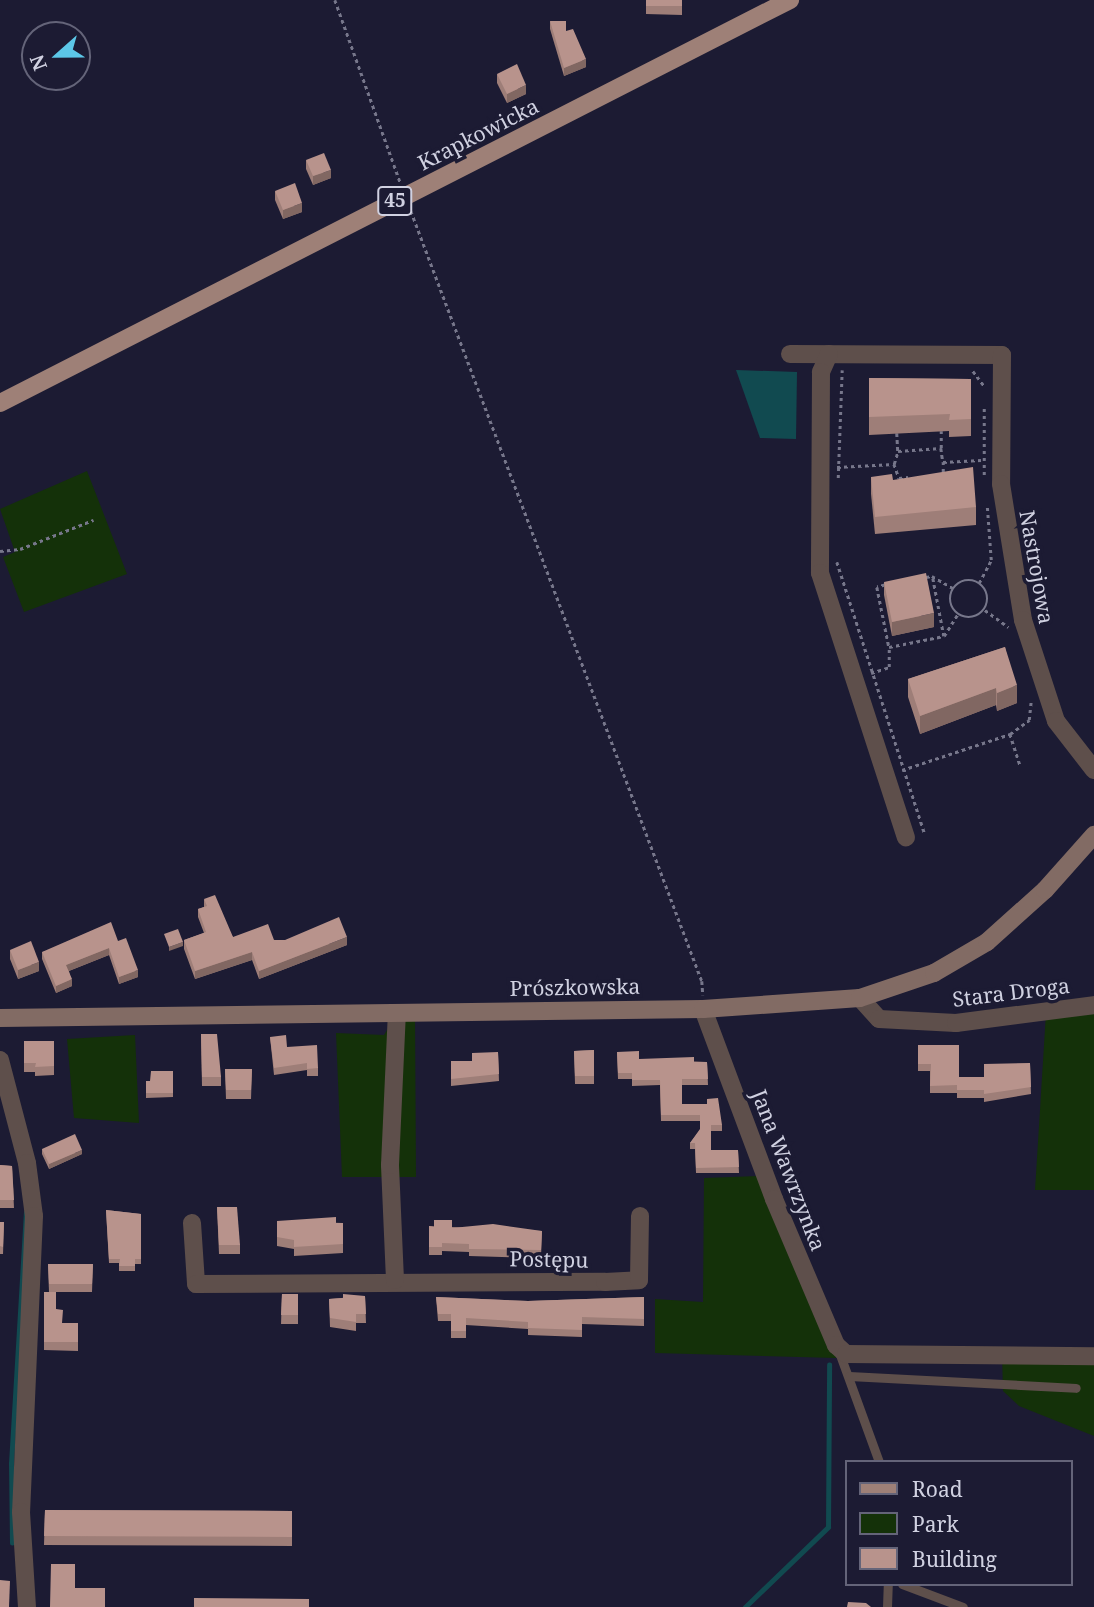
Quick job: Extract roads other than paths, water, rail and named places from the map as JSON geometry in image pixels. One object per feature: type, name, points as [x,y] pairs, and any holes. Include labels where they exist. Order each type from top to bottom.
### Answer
[{"type":"main road","name":"Krapkowicka","points":[[0,403],[790,0]]},
{"type":"main road","name":"Prószkowska","points":[[0,1018],[703,1009],[860,998],[934,973],[987,942],[1045,890],[1094,835]]},
{"type":"street","points":[[790,354],[836,354]]},
{"type":"street","points":[[836,354],[821,372],[829,467],[820,573],[863,676],[886,775],[915,834]]},
{"type":"street","name":"Nastrojowa","points":[[836,354],[1002,355],[1001,484],[1023,620],[1056,721],[1094,770]]},
{"type":"street","name":"Stara Droga","points":[[860,998],[868,1011],[889,1021],[973,1023],[1094,1005]]},
{"type":"street","name":"Jana Wawrzynka","points":[[703,1009],[774,1199],[835,1345]]},
{"type":"street","points":[[395,1280],[390,1165],[397,1013]]},
{"type":"street","points":[[0,1060],[27,1163],[34,1216],[22,1480],[27,1607]]},
{"type":"street","name":"Postępu","points":[[192,1223],[197,1284],[395,1280],[639,1280],[640,1216]]},
{"type":"street","points":[[835,1345],[846,1354],[1094,1356]]},
{"type":"lane","points":[[835,1345],[849,1376],[878,1460]]},
{"type":"lane","points":[[849,1376],[1076,1388]]},
{"type":"lane","points":[[887,1607],[888,1586]]},
{"type":"lane","points":[[907,1586],[963,1607]]},
{"type":"waterway","points":[[12,1543],[11,1464],[26,1212]]},
{"type":"waterway","points":[[745,1607],[828,1527],[829,1365]]}]
